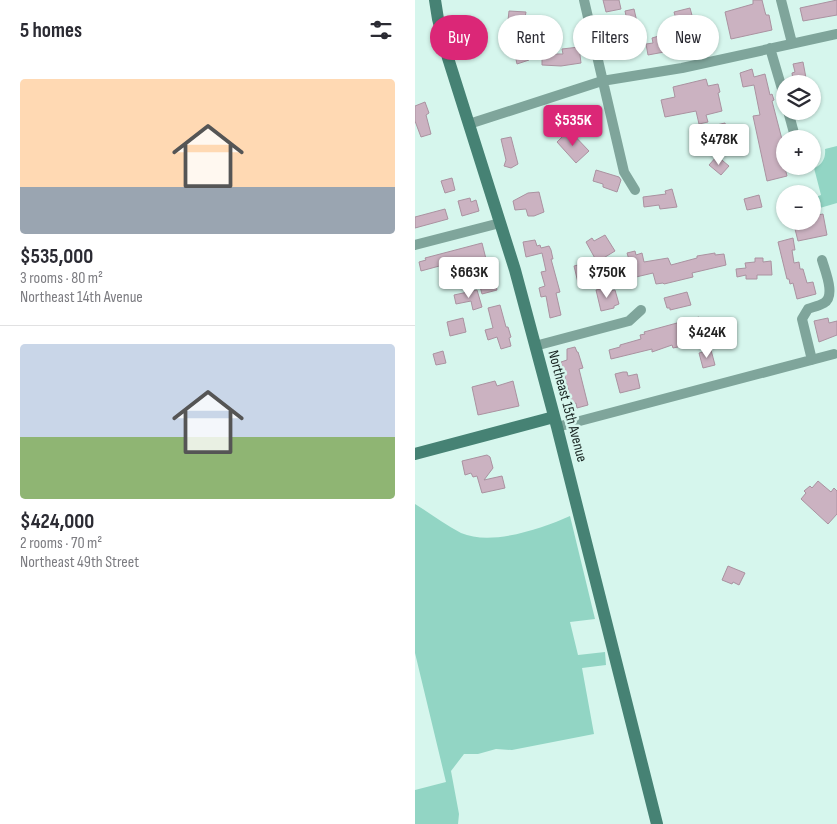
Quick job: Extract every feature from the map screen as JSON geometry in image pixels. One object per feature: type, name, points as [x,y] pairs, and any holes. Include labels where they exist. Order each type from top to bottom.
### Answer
[{"type":"street","name":"Northeast 15th Avenue","points":[[435,0],[448,58],[507,243],[535,346],[657,824]]},
{"type":"street","points":[[584,0],[624,172],[635,190]]},
{"type":"street","points":[[781,0],[791,43]]},
{"type":"street","points":[[469,124],[602,81],[682,68],[837,34]]},
{"type":"street","points":[[771,48],[778,75]]},
{"type":"street","points":[[415,245],[500,223]]},
{"type":"street","points":[[812,360],[802,319],[808,309],[823,304],[829,298],[822,260]]},
{"type":"street","points":[[535,346],[629,321],[641,310]]},
{"type":"street","points":[[415,454],[834,354]]},
{"type":"green space","points":[[837,146],[837,203],[821,208],[821,185],[818,185],[816,175],[821,175],[821,163],[825,155],[825,149]]},
{"type":"green space","points":[[415,504],[461,533],[473,537],[501,537],[531,531],[570,516],[595,619],[570,622],[578,655],[605,652],[606,665],[582,668],[594,734],[512,750],[496,749],[478,754],[464,754],[451,771],[459,814],[458,824],[415,824],[415,790],[446,782],[415,653]]},
{"type":"building","points":[[603,0],[619,0],[621,9],[606,12]]},
{"type":"building","points":[[753,0],[762,0],[766,15],[769,15],[772,30],[731,39],[725,12],[753,4]]},
{"type":"building","points":[[837,0],[837,15],[803,21],[800,8]]},
{"type":"building","points":[[690,8],[692,15],[675,15],[674,12]]},
{"type":"building","points":[[634,9],[635,15],[626,15],[625,11]]},
{"type":"building","points":[[509,11],[526,12],[525,15],[509,15]]},
{"type":"building","points":[[657,37],[657,53],[648,55],[647,44],[653,43],[652,38]]},
{"type":"building","points":[[573,48],[573,60],[581,60],[581,63],[561,66],[542,65],[542,60],[563,60],[563,49]]},
{"type":"building","points":[[516,60],[529,60],[517,64]]},
{"type":"building","points":[[803,62],[805,75],[792,75],[792,73],[795,72],[793,64]]},
{"type":"building","points":[[752,69],[754,77],[765,74],[770,95],[772,94],[774,100],[772,101],[780,130],[776,130],[776,175],[787,176],[767,181],[753,116],[760,115],[754,85],[743,87],[740,73]]},
{"type":"building","points":[[706,79],[708,86],[718,84],[722,111],[706,115],[708,122],[699,124],[696,111],[665,117],[661,100],[675,97],[673,87]]},
{"type":"building","points":[[425,102],[429,113],[426,115],[431,134],[421,137],[415,121],[415,106]]},
{"type":"building","points":[[725,123],[728,135],[721,136],[722,142],[709,145],[704,128]]},
{"type":"building","points":[[569,130],[589,151],[576,163],[557,142]]},
{"type":"building","points":[[511,137],[518,164],[511,168],[504,166],[506,160],[501,139]]},
{"type":"building","points":[[717,156],[729,166],[721,175],[709,165]]},
{"type":"building","points":[[596,170],[619,177],[621,180],[617,192],[593,181]]},
{"type":"building","points":[[452,178],[455,190],[445,193],[441,181]]},
{"type":"building","points":[[672,189],[677,207],[660,209],[659,205],[644,207],[643,197],[666,194],[665,191]]},
{"type":"building","points":[[539,192],[544,212],[528,216],[526,209],[515,210],[513,201],[528,193]]},
{"type":"building","points":[[759,195],[762,207],[747,210],[744,199]]},
{"type":"building","points":[[470,198],[471,202],[476,200],[479,211],[462,216],[458,201]]},
{"type":"building","points":[[445,209],[448,219],[415,228],[415,217]]},
{"type":"building","points":[[821,214],[823,214],[827,235],[798,241],[795,230],[821,230]]},
{"type":"building","points":[[605,235],[615,251],[597,262],[586,242],[592,238],[594,241]]},
{"type":"building","points":[[793,238],[795,250],[792,250],[794,263],[799,262],[800,269],[803,269],[807,283],[813,282],[816,294],[797,299],[793,283],[790,284],[789,279],[787,279],[778,242]]},
{"type":"building","points":[[535,240],[537,246],[540,245],[541,248],[549,246],[551,250],[553,259],[551,259],[560,292],[556,293],[561,315],[550,318],[546,296],[541,297],[539,288],[545,286],[541,272],[546,271],[542,253],[526,257],[523,242]]},
{"type":"building","points":[[482,243],[489,271],[493,270],[497,290],[482,294],[475,267],[461,271],[459,266],[445,271],[443,265],[421,271],[419,262],[426,260],[425,258]]},
{"type":"building","points":[[635,251],[636,255],[642,253],[644,262],[668,258],[671,265],[697,258],[697,256],[715,253],[715,255],[724,254],[726,265],[692,273],[693,277],[656,284],[653,273],[636,277],[633,263],[630,263],[627,253]]},
{"type":"building","points":[[755,258],[763,258],[763,262],[771,261],[772,275],[757,275],[757,279],[746,279],[746,275],[737,277],[736,269],[746,268],[745,263],[755,262]]},
{"type":"building","points":[[590,262],[595,283],[579,287],[574,266]]},
{"type":"building","points":[[608,287],[609,291],[615,290],[619,304],[614,306],[614,308],[601,311],[596,290]]},
{"type":"building","points":[[477,290],[482,307],[473,310],[471,301],[456,304],[454,295]]},
{"type":"building","points":[[687,292],[691,305],[670,310],[670,308],[667,308],[664,298]]},
{"type":"building","points":[[500,305],[511,337],[509,338],[511,346],[501,349],[497,337],[488,340],[485,330],[493,328],[488,308]]},
{"type":"building","points":[[699,317],[702,330],[684,334],[687,345],[673,348],[672,345],[652,352],[652,349],[611,359],[609,350],[641,339],[640,335],[645,334],[644,332]]},
{"type":"building","points":[[463,318],[466,332],[450,336],[447,322]]},
{"type":"building","points":[[828,318],[829,323],[837,321],[837,335],[819,342],[814,321]]},
{"type":"building","points":[[575,347],[583,368],[579,369],[588,405],[577,408],[576,403],[572,404],[561,362],[567,360],[567,349]]},
{"type":"building","points":[[711,350],[715,365],[703,368],[699,353]]},
{"type":"building","points":[[443,351],[446,363],[436,365],[433,354]]},
{"type":"building","points":[[627,372],[628,376],[637,374],[640,388],[620,393],[615,374]]},
{"type":"building","points":[[495,381],[497,386],[513,381],[519,406],[478,415],[472,387]]},
{"type":"building","points":[[487,455],[490,457],[493,468],[484,480],[502,476],[505,488],[482,493],[477,476],[473,477],[471,473],[465,475],[462,461]]},
{"type":"building","points":[[818,481],[831,492],[834,488],[837,491],[837,514],[828,524],[801,499],[806,493],[804,491],[810,486],[812,488]]},
{"type":"building","points":[[728,566],[745,573],[739,585],[722,580]]}]
